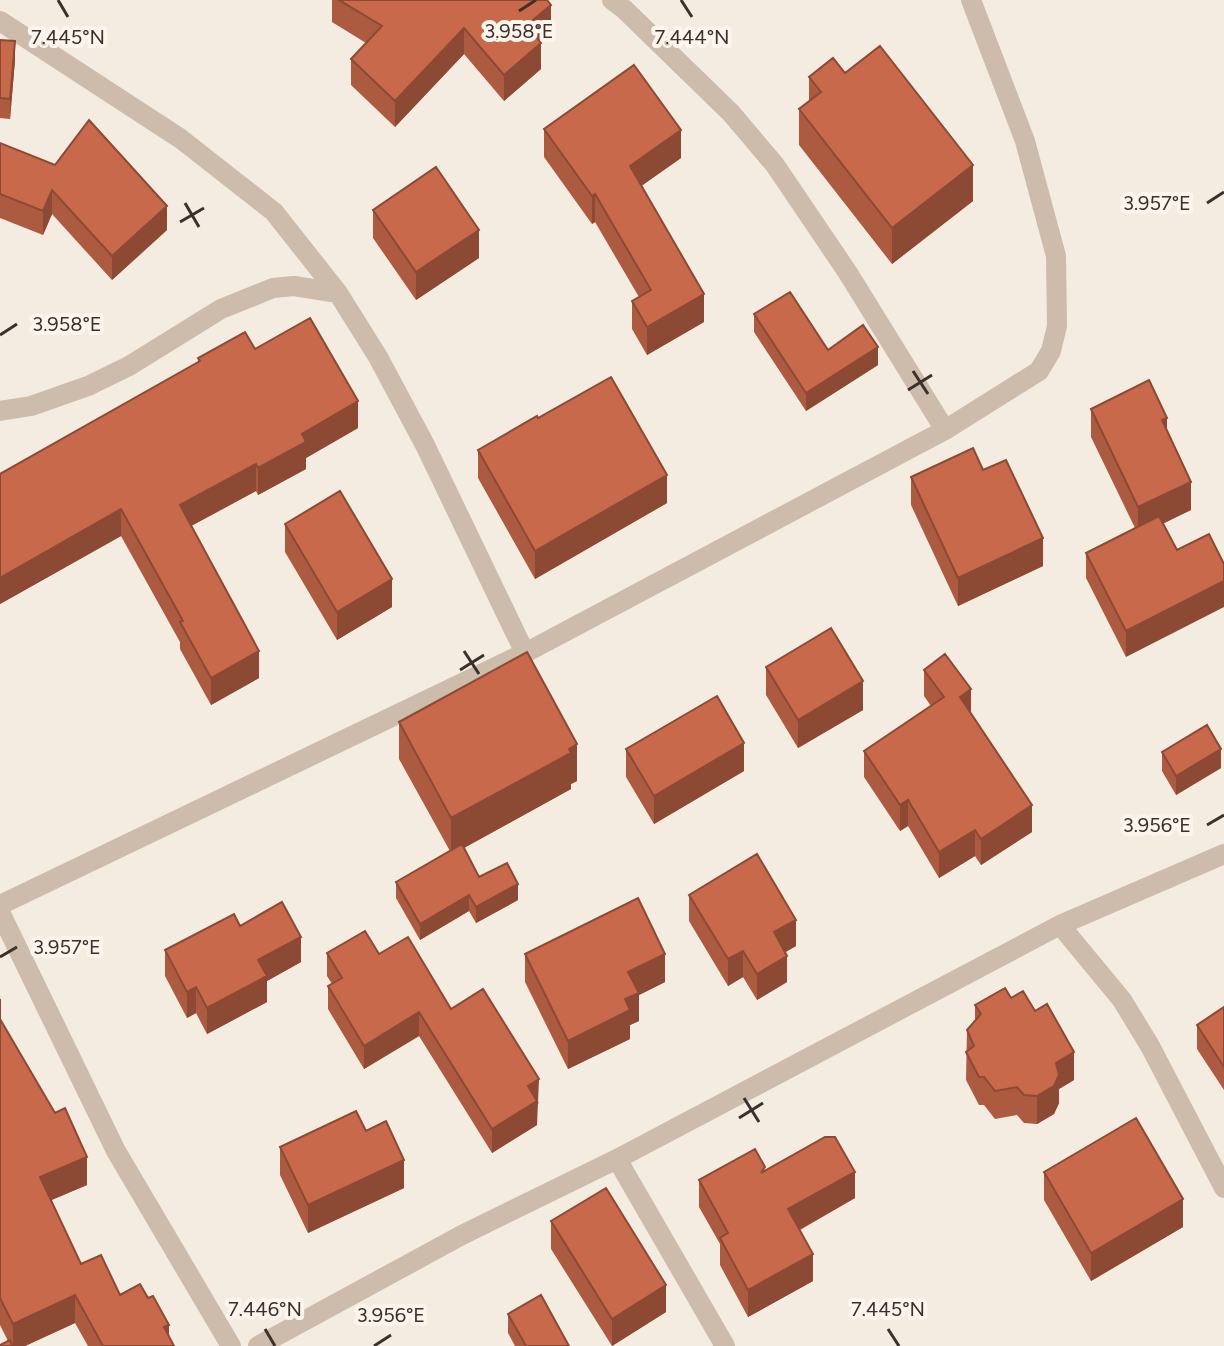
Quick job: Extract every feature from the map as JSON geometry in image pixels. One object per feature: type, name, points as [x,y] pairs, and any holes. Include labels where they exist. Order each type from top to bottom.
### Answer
[{"type":"street","points":[[612,0],[731,113],[775,165],[848,273],[945,430]]},
{"type":"street","points":[[0,905],[525,653],[945,430],[1039,371],[1051,351],[1057,326],[1056,256],[1025,141],[971,0]]},
{"type":"street","points":[[0,21],[181,139],[274,212],[338,293],[378,357],[425,445],[525,653]]},
{"type":"street","points":[[0,411],[31,406],[88,386],[129,366],[221,309],[273,288],[294,286],[338,293]]},
{"type":"street","points":[[258,1346],[462,1235],[617,1159],[1060,925],[1224,854]]},
{"type":"street","points":[[0,912],[116,1151],[231,1346]]},
{"type":"street","points":[[1060,925],[1122,1000],[1150,1046],[1224,1188]]},
{"type":"street","points":[[617,1159],[725,1346]]},
{"type":"building","points":[[339,0],[547,0],[551,5],[527,25],[541,43],[504,75],[464,28],[395,101],[351,59],[382,26]]},
{"type":"building","points":[[0,40],[15,41],[10,99],[0,98]]},
{"type":"building","points":[[880,46],[973,165],[892,228],[799,109],[821,92],[809,77],[833,58],[845,73]]},
{"type":"building","points":[[634,65],[681,130],[630,166],[704,294],[647,327],[632,301],[651,290],[595,194],[592,196],[544,129]]},
{"type":"building","points":[[89,120],[167,206],[112,256],[52,190],[43,211],[0,194],[0,143],[55,165]]},
{"type":"building","points":[[436,167],[479,230],[416,272],[373,210]]},
{"type":"building","points":[[790,292],[828,350],[863,325],[878,347],[806,393],[754,314]]},
{"type":"building","points":[[310,318],[358,401],[302,434],[306,442],[258,468],[256,464],[180,505],[259,651],[211,678],[121,509],[0,578],[0,474],[200,361],[198,358],[245,332],[255,349]]},
{"type":"building","points":[[611,377],[667,475],[535,551],[478,450]]},
{"type":"building","points":[[1149,380],[1167,418],[1162,420],[1191,482],[1138,507],[1091,409]]},
{"type":"building","points":[[973,448],[983,470],[1006,460],[1043,538],[958,578],[911,477]]},
{"type":"building","points":[[340,491],[392,579],[337,612],[285,524]]},
{"type":"building","points":[[1159,516],[1177,550],[1209,534],[1224,564],[1224,581],[1126,631],[1086,553]]},
{"type":"building","points":[[831,628],[863,681],[798,720],[766,667]]},
{"type":"building","points":[[527,652],[577,744],[569,749],[571,753],[451,818],[399,722]]},
{"type":"building","points":[[945,654],[971,689],[960,697],[1032,805],[981,839],[975,830],[939,852],[908,800],[900,805],[864,751],[944,697],[924,670]]},
{"type":"building","points":[[717,696],[744,743],[654,796],[626,749]]},
{"type":"building","points":[[1207,725],[1221,749],[1176,776],[1162,752]]},
{"type":"building","points":[[462,844],[479,877],[507,863],[518,884],[476,907],[469,895],[420,924],[396,882]]},
{"type":"building","points":[[757,854],[796,920],[774,932],[787,956],[757,974],[743,951],[728,959],[689,895]]},
{"type":"building","points":[[638,898],[665,954],[628,972],[639,993],[625,999],[630,1010],[568,1041],[525,954]]},
{"type":"building","points":[[282,902],[301,937],[258,960],[267,976],[207,1008],[196,987],[187,992],[165,950],[234,914],[240,926]]},
{"type":"building","points":[[365,931],[379,954],[408,937],[451,1009],[483,989],[539,1079],[528,1086],[537,1101],[492,1129],[419,1012],[364,1046],[328,986],[342,978],[327,953]]},
{"type":"building","points":[[1005,988],[1011,998],[1023,991],[1035,1011],[1047,1004],[1074,1052],[1056,1063],[1059,1075],[1054,1086],[1037,1096],[1024,1095],[1017,1087],[995,1091],[984,1077],[979,1077],[966,1052],[974,1046],[967,1030],[981,1014],[975,1005]]},
{"type":"building","points":[[1224,1007],[1224,1067],[1197,1025]]},
{"type":"building","points":[[0,1019],[55,1113],[65,1108],[87,1157],[40,1177],[81,1264],[101,1255],[120,1295],[140,1284],[148,1298],[153,1296],[169,1325],[164,1327],[174,1346],[103,1346],[75,1295],[13,1324],[0,1298]]},
{"type":"building","points":[[356,1111],[366,1131],[386,1121],[404,1160],[308,1205],[280,1147]]},
{"type":"building","points":[[1136,1118],[1183,1199],[1091,1253],[1044,1172]]},
{"type":"building","points":[[825,1137],[835,1137],[855,1172],[788,1209],[813,1254],[748,1290],[720,1238],[728,1233],[699,1180],[755,1149],[765,1167],[761,1173]]},
{"type":"building","points":[[606,1188],[666,1285],[612,1319],[551,1221]]},
{"type":"building","points":[[541,1295],[569,1346],[526,1346],[508,1314]]},
{"type":"building","points":[[10,1340],[12,1346],[0,1346],[0,1345]]}]
